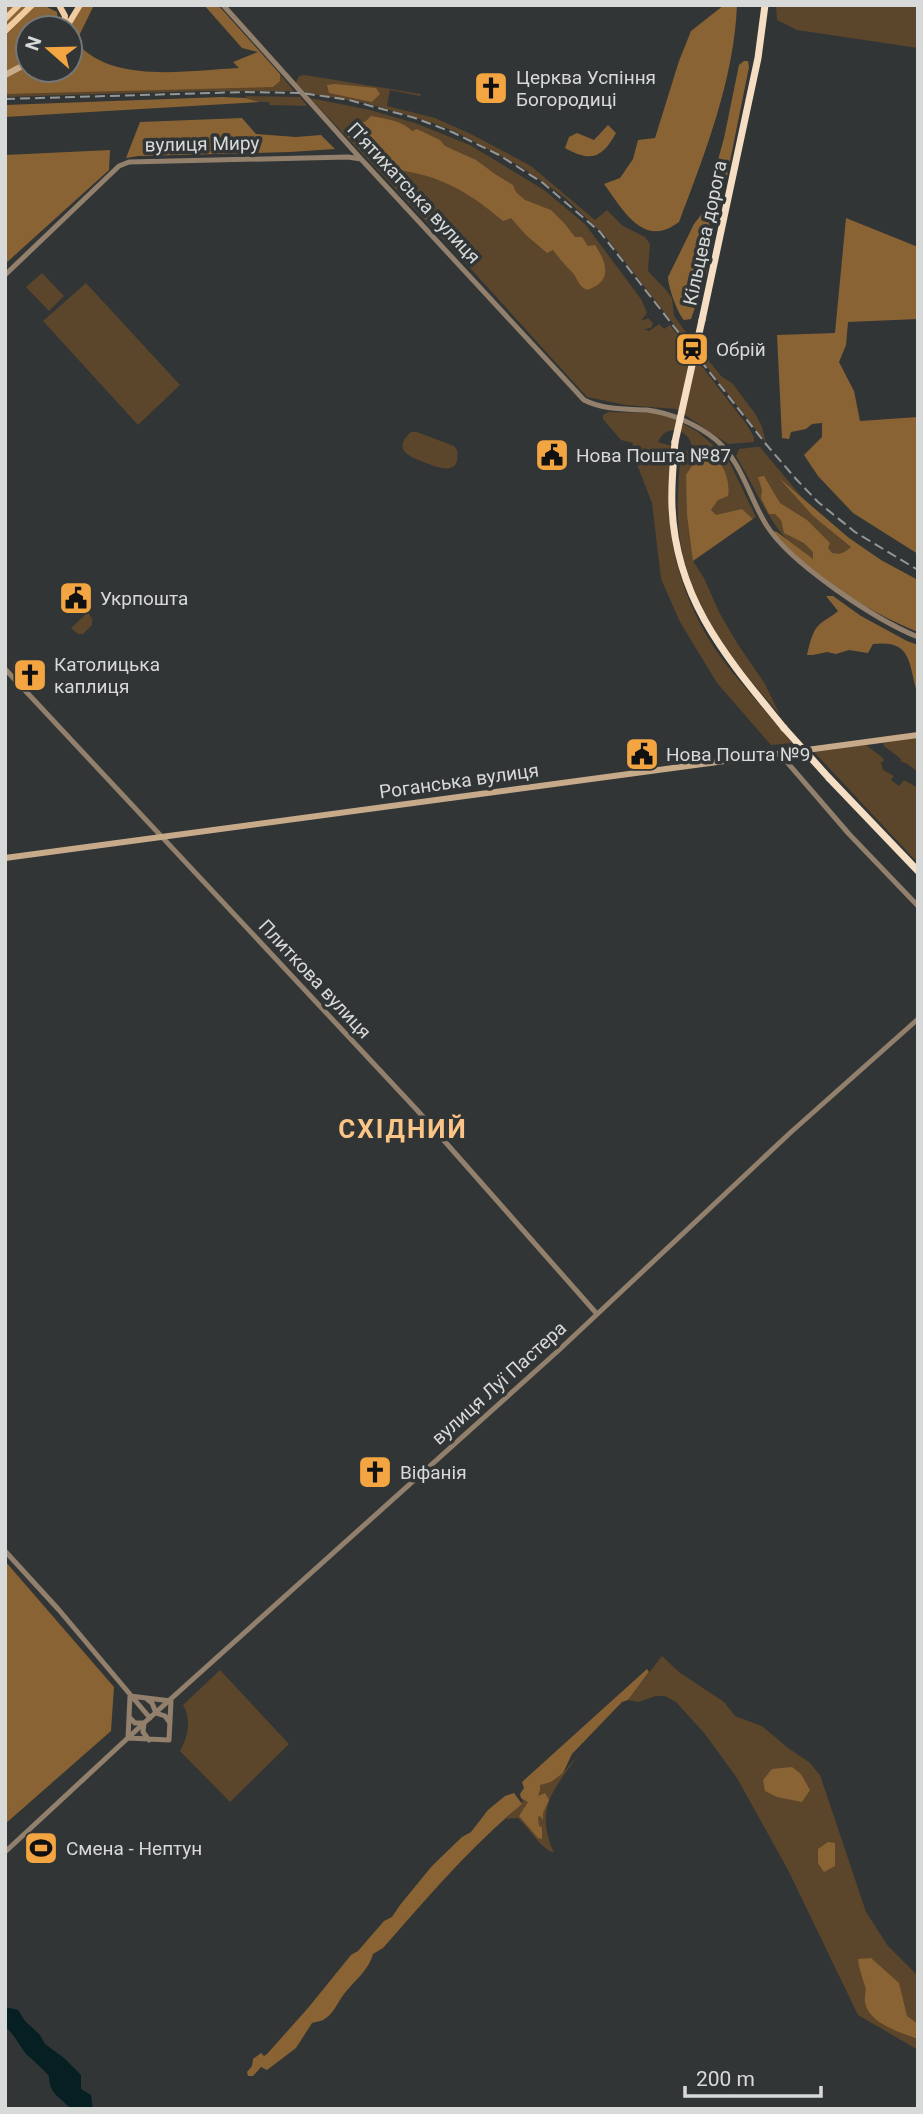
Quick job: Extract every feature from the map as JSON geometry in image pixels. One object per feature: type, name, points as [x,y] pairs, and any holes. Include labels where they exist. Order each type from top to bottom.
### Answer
[{"type":"highway","name":"Кільцева дорога","points":[[765,5],[763,32],[675,442],[672,475],[674,529],[681,563],[692,594],[723,653],[784,728],[918,871]]},
{"type":"main road","points":[[5,19],[19,5]]},
{"type":"main road","points":[[5,31],[32,5]]},
{"type":"main road","name":"Роганська вулиця","points":[[5,858],[918,735]]},
{"type":"street","name":"П’ятихатська вулиця","points":[[223,5],[360,159],[583,400],[603,407],[668,414],[707,433],[730,456],[760,514],[781,544],[832,586],[874,614],[918,636]]},
{"type":"street","name":"вулиця Миру","points":[[5,275],[119,166],[129,162],[348,157],[360,159]]},
{"type":"street","name":"Плиткова вулиця","points":[[5,669],[417,1110],[597,1314]]},
{"type":"street","points":[[780,754],[849,835],[918,906]]},
{"type":"street","name":"вулиця Луї Пастера","points":[[5,1852],[918,1019]]},
{"type":"street","points":[[5,1551],[59,1610],[130,1696],[147,1721]]},
{"type":"street","points":[[130,1696],[171,1701],[169,1740],[128,1738],[130,1696]]},
{"type":"street","points":[[145,1698],[152,1703],[156,1713],[165,1716],[170,1723]]},
{"type":"street","points":[[129,1716],[135,1723],[147,1721]]},
{"type":"street","points":[[147,1721],[143,1732],[149,1740]]},
{"type":"shaded area","points":[[5,5],[43,5],[57,14],[14,14],[14,84],[84,84],[84,49],[91,56],[130,70],[175,72],[239,68],[233,62],[258,52],[242,48],[204,5],[218,5],[280,74],[280,81],[273,87],[5,94]]},
{"type":"shaded area","points":[[83,5],[94,5],[84,26],[84,14],[78,14]]},
{"type":"shaded area","points":[[724,5],[737,5],[735,33],[717,116],[699,170],[679,222],[664,230],[645,229],[629,217],[604,184],[620,178],[633,159],[638,140],[655,138],[691,31]]},
{"type":"shaded area","points":[[776,5],[918,5],[918,48],[797,30],[777,20]]},
{"type":"shaded area","points":[[748,61],[749,67],[727,176],[718,204],[711,204],[707,200],[724,138],[739,65]]},
{"type":"shaded area","points":[[280,74],[294,91],[5,97],[5,89]]},
{"type":"shaded area","points":[[299,76],[421,94],[420,96],[390,90],[387,106],[435,118],[473,135],[531,166],[595,220],[607,210],[623,226],[645,237],[650,244],[648,271],[672,298],[674,316],[756,415],[766,443],[605,236],[564,197],[523,168],[454,131],[366,103],[306,93],[296,83]]},
{"type":"shaded area","points":[[327,85],[376,88],[380,94],[372,102],[329,93]]},
{"type":"shaded area","points":[[222,97],[259,102],[5,117],[5,105]]},
{"type":"shaded area","points":[[300,97],[306,106],[269,105],[269,102],[245,98]]},
{"type":"shaded area","points":[[310,98],[370,110],[415,123],[470,145],[544,190],[585,224],[641,299],[647,313],[641,321],[648,318],[653,323],[651,328],[644,329],[649,331],[659,324],[664,329],[670,325],[747,425],[754,442],[728,444],[676,409],[626,405],[587,397]]},
{"type":"shaded area","points":[[371,116],[398,122],[412,131],[417,129],[440,140],[445,146],[476,160],[513,185],[525,200],[551,210],[575,237],[582,237],[588,246],[595,245],[605,265],[601,282],[587,290],[553,250],[547,253],[511,218],[503,221],[467,194],[442,181],[398,170],[396,178],[464,252],[461,256],[346,134],[346,130],[356,122],[365,122]]},
{"type":"shaded area","points":[[242,118],[256,134],[296,137],[321,135],[335,149],[126,158],[140,122]]},
{"type":"shaded area","points":[[608,125],[616,133],[600,153],[588,156],[565,148],[569,137],[577,133],[594,140]]},
{"type":"shaded area","points":[[110,150],[109,170],[5,264],[5,155]]},
{"type":"shaded area","points":[[708,206],[719,212],[705,251],[709,262],[691,319],[684,320],[674,300],[668,277],[694,224]]},
{"type":"shaded area","points":[[846,218],[918,247],[918,319],[848,322],[846,345],[839,362],[854,391],[860,421],[918,417],[918,554],[853,513],[818,476],[804,455],[822,437],[822,423],[791,432],[789,439],[782,438],[777,335],[835,333]]},
{"type":"shaded area","points":[[42,273],[64,296],[49,311],[26,287]]},
{"type":"shaded area","points":[[86,283],[180,385],[138,425],[43,321]]},
{"type":"shaded area","points":[[609,412],[669,416],[698,432],[727,457],[756,517],[753,519],[741,509],[693,561],[719,612],[765,684],[780,715],[727,649],[699,601],[688,575],[681,548],[678,493],[681,450],[692,451],[691,443],[684,433],[673,430],[662,436],[658,442],[672,446],[669,512],[675,557],[693,609],[710,641],[737,678],[792,743],[771,745],[717,683],[680,622],[661,579],[652,503],[631,449],[633,443],[621,440],[603,419],[603,415]]},
{"type":"shaded area","points":[[411,432],[454,446],[457,450],[456,464],[443,468],[409,455],[403,444]]},
{"type":"shaded area","points":[[760,447],[810,507],[851,547],[859,583],[809,559],[785,538],[775,525],[736,456],[739,449]]},
{"type":"shaded area","points":[[710,451],[722,465],[729,490],[728,496],[718,500],[711,510],[716,515],[742,509],[753,519],[693,561],[687,515],[686,475],[701,452]]},
{"type":"shaded area","points":[[764,476],[780,503],[807,520],[830,543],[828,548],[832,553],[842,553],[851,547],[813,516],[779,478],[849,538],[881,560],[918,580],[918,632],[858,602],[784,546],[770,530],[777,532],[813,559],[813,552],[804,543],[784,533],[781,520],[775,514],[769,514],[761,498],[762,490],[758,477]]},
{"type":"shaded area","points":[[826,596],[833,596],[861,616],[918,645],[918,695],[907,657],[903,650],[896,646],[873,644],[868,653],[849,650],[836,654],[827,652],[807,655],[816,629],[838,611]]},
{"type":"shaded area","points":[[88,612],[92,625],[83,634],[78,634],[71,628]]},
{"type":"shaded area","points":[[918,738],[918,772],[901,762],[883,743]]},
{"type":"shaded area","points":[[866,745],[883,758],[883,770],[894,776],[891,780],[899,786],[904,780],[918,788],[918,863],[814,752]]},
{"type":"shaded area","points":[[5,1561],[114,1687],[111,1731],[5,1824]]},
{"type":"shaded area","points":[[662,1656],[679,1672],[724,1702],[735,1716],[762,1726],[809,1762],[820,1775],[866,1912],[888,1946],[918,1976],[918,2050],[858,2015],[788,1870],[737,1778],[705,1734],[676,1702],[665,1696],[638,1702],[628,1700]]},
{"type":"shaded area","points":[[647,1669],[649,1672],[628,1700],[622,1702],[572,1754],[563,1773],[551,1782],[540,1785],[538,1796],[545,1793],[549,1800],[543,1820],[538,1817],[539,1826],[542,1827],[542,1839],[538,1838],[519,1816],[528,1802],[521,1798],[520,1794],[524,1788],[522,1782]]},
{"type":"shaded area","points":[[220,1670],[289,1744],[230,1802],[180,1751],[188,1728],[183,1705]]},
{"type":"shaded area","points":[[580,1753],[555,1789],[547,1811],[548,1837],[554,1853],[539,1842],[518,1818],[506,1819],[523,1801],[520,1794],[563,1773]]},
{"type":"shaded area","points":[[792,1767],[801,1774],[810,1790],[802,1802],[777,1797],[765,1791],[763,1780],[772,1769]]},
{"type":"shaded area","points":[[514,1793],[522,1804],[467,1855],[383,1948],[373,1954],[365,1970],[330,2015],[312,2023],[296,2048],[267,2070],[261,2067],[253,2076],[248,2076],[253,2059],[261,2053],[264,2056],[267,2054],[351,1955],[358,1951],[384,1921],[392,1917],[432,1866],[462,1837],[471,1832],[488,1810],[505,1796]]},
{"type":"shaded area","points":[[828,1842],[835,1843],[835,1866],[824,1872],[818,1863],[818,1849]]},
{"type":"shaded area","points":[[871,1958],[899,1983],[907,2016],[918,2024],[918,2039],[886,2026],[867,2009],[866,1988],[858,1959]]},
{"type":"water","points":[[5,2007],[18,2010],[45,2044],[81,2075],[81,2089],[91,2095],[93,2109],[71,2109],[56,2095],[49,2076],[27,2055],[5,2027]]},
{"type":"railway","points":[[5,99],[246,92],[302,93],[349,100],[415,118],[452,132],[499,155],[543,183],[600,232],[765,443],[818,502],[855,532],[918,570]]},
{"type":"place","name":"Церква Успіння Богородиці","points":[[491,88]]},
{"type":"place","name":"Обрій","points":[[692,349]]},
{"type":"place","name":"Нова Пошта №87","points":[[552,455]]},
{"type":"place","name":"Укрпошта","points":[[76,598]]},
{"type":"place","name":"Католицька каплиця","points":[[30,675]]},
{"type":"place","name":"Нова Пошта №9","points":[[642,754]]},
{"type":"place","name":"Віфанія","points":[[375,1472]]},
{"type":"place","name":"Смена - Нептун","points":[[41,1848]]},
{"type":"district","name":"СХІДНИЙ","points":[[403,1129]]}]
